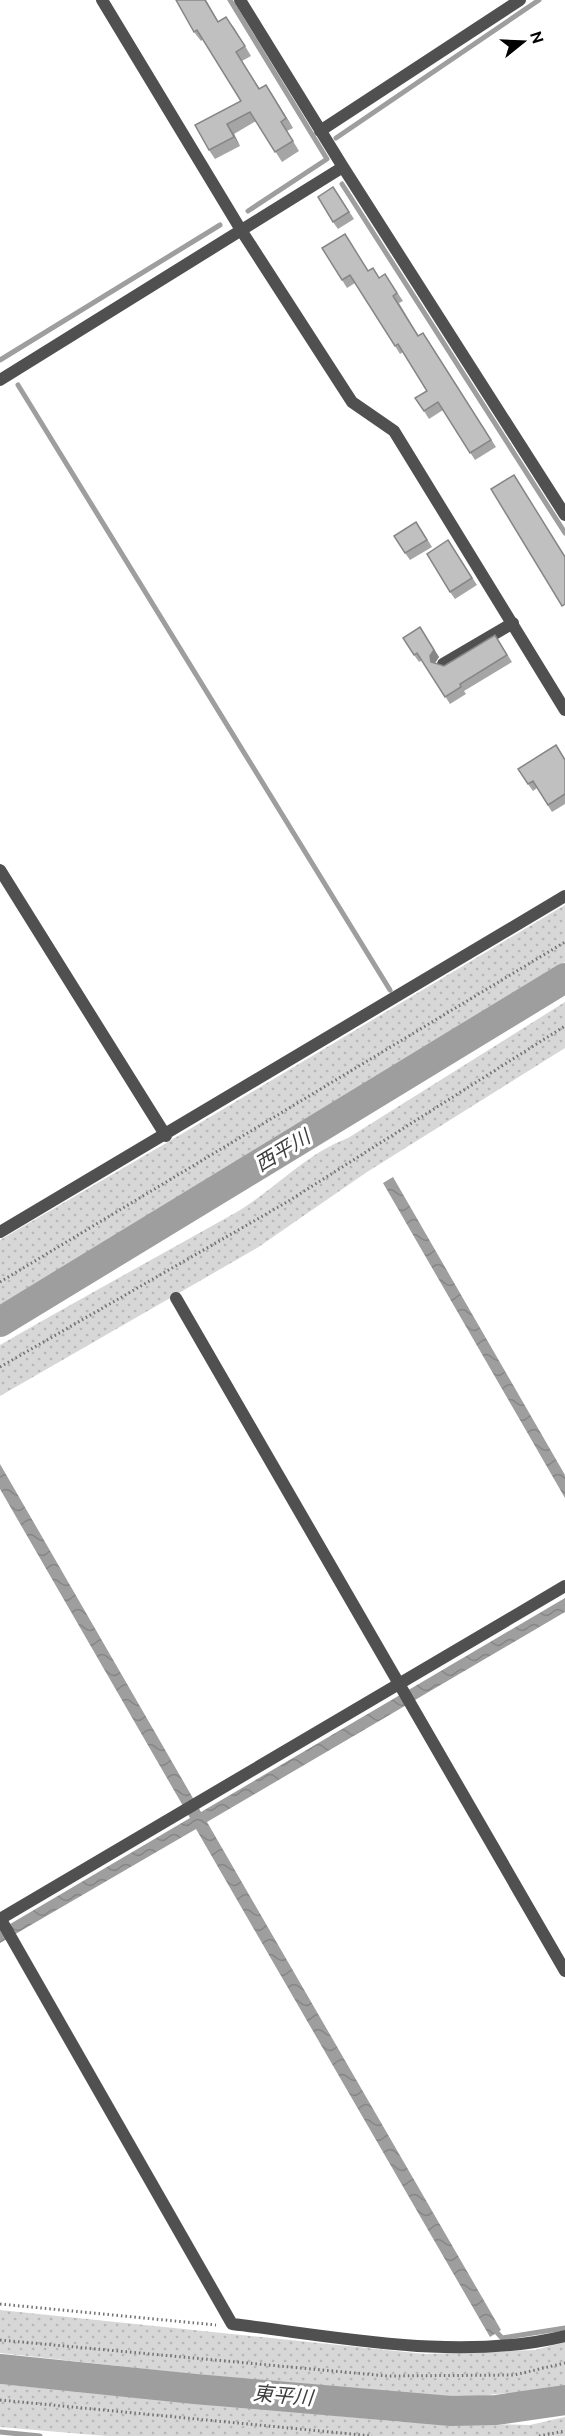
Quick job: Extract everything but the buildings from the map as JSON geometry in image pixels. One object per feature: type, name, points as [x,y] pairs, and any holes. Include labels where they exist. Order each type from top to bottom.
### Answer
[{"type":"street","points":[[102,0],[241,230],[352,402],[394,431],[565,710]]},
{"type":"street","points":[[240,0],[342,167],[565,515]]},
{"type":"street","points":[[320,131],[520,0]]},
{"type":"street","points":[[0,380],[342,167]]},
{"type":"street","points":[[443,664],[513,623]]},
{"type":"street","points":[[0,870],[166,1136]]},
{"type":"street","points":[[0,1232],[166,1136],[565,896]]},
{"type":"street","points":[[176,1298],[565,1971]]},
{"type":"street","points":[[565,1586],[0,1918],[232,2324],[416,2345],[489,2347],[538,2343],[565,2336]]},
{"type":"path","points":[[0,1282],[565,942]]},
{"type":"path","points":[[0,1367],[287,1202],[565,1026]]},
{"type":"path","points":[[0,2304],[232,2324]]},
{"type":"path","points":[[0,2340],[387,2376],[514,2375],[565,2363]]},
{"type":"path","points":[[0,2400],[372,2436]]},
{"type":"path","points":[[539,2436],[565,2431]]},
{"type":"shaded area","points":[[565,905],[565,962],[135,1228],[0,1305],[0,1240]]},
{"type":"shaded area","points":[[565,1002],[565,1048],[367,1172],[257,1248],[0,1396],[0,1345],[250,1204],[317,1154],[348,1138]]},
{"type":"shaded area","points":[[0,2310],[425,2354],[535,2350],[565,2342],[565,2387],[468,2397],[384,2395],[0,2353]]},
{"type":"shaded area","points":[[0,2384],[402,2422],[530,2425],[565,2417],[565,2436],[106,2436],[0,2427]]},
{"type":"water","points":[[393,1177],[565,1475],[565,1498],[383,1183]]},
{"type":"water","points":[[0,1464],[201,1812],[565,1598],[565,1612],[207,1822],[501,2330],[490,2337],[196,1829],[0,1943],[0,1930],[190,1818],[0,1489]]},
{"type":"waterway","points":[[230,0],[327,159],[248,211]]},
{"type":"waterway","points":[[336,138],[539,0]]},
{"type":"waterway","points":[[342,184],[565,533]]},
{"type":"waterway","points":[[0,360],[220,225]]},
{"type":"waterway","points":[[18,385],[390,990]]},
{"type":"waterway","name":"西平川","points":[[0,1322],[565,978]]},
{"type":"waterway","points":[[492,2327],[502,2338],[565,2328]]},
{"type":"waterway","name":"東平川","points":[[0,2369],[195,2389],[451,2411],[496,2410],[565,2400]]},
{"type":"waterway","points":[[0,2432],[40,2436]]}]
